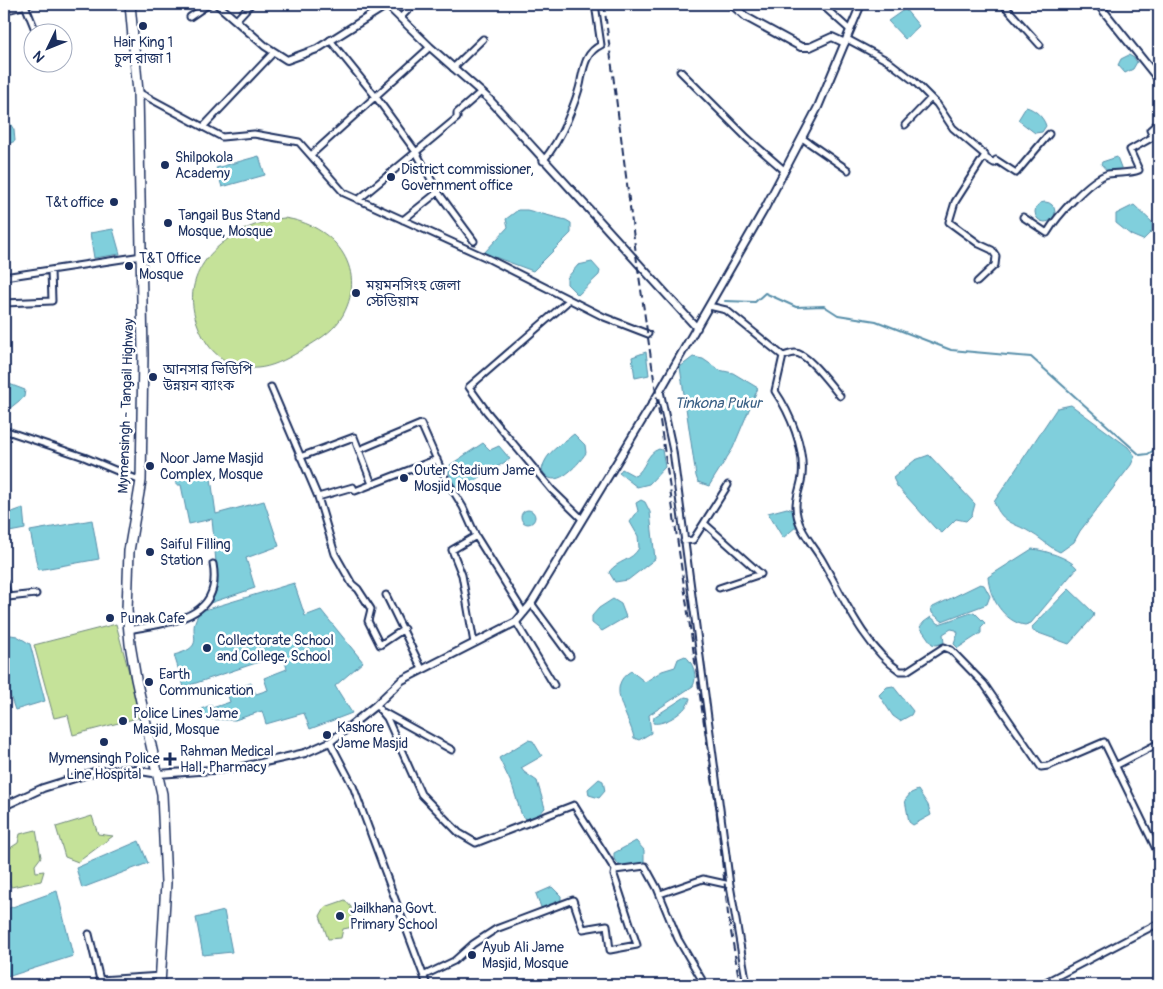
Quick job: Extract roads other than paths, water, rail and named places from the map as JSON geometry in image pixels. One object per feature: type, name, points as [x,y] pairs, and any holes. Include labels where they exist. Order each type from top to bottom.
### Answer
[{"type":"highway","name":"Mymensingh - Tangail Highway","points":[[130,4],[138,92],[142,256],[141,481],[129,551],[129,630],[136,679],[159,774],[165,825],[166,883],[160,981]]},
{"type":"street","points":[[4,11],[27,4],[33,22]]},
{"type":"street","points":[[190,18],[208,4]]},
{"type":"street","points":[[217,4],[274,52],[287,60],[317,49],[386,4],[430,47],[481,92],[697,328]]},
{"type":"street","points":[[237,19],[251,4]]},
{"type":"street","points":[[400,18],[414,4]]},
{"type":"street","points":[[543,161],[552,150],[567,121],[582,80],[581,70],[593,48],[601,45],[595,4]]},
{"type":"street","points":[[731,4],[746,17],[801,47],[810,47],[832,38],[846,41],[888,61],[914,81],[931,98],[953,128],[985,154],[984,157],[994,163],[996,160],[1016,173],[1049,134]]},
{"type":"street","points":[[820,4],[850,30]]},
{"type":"street","points":[[4,806],[43,788],[94,772],[128,769],[159,774],[238,768],[305,753],[330,742],[378,708],[402,680],[422,668],[516,622],[531,603],[660,391],[785,171],[802,138],[861,4]]},
{"type":"street","points":[[1003,4],[1040,45]]},
{"type":"street","points":[[1098,4],[1159,80]]},
{"type":"street","points":[[330,40],[376,97],[416,152],[438,192],[474,241]]},
{"type":"street","points":[[453,68],[483,40]]},
{"type":"street","points":[[311,155],[430,47]]},
{"type":"street","points":[[203,127],[274,52]]},
{"type":"street","points":[[680,71],[747,138],[785,171]]},
{"type":"street","points":[[138,92],[222,137],[254,134],[299,142],[344,193],[487,258],[604,317],[648,334]]},
{"type":"street","points":[[358,200],[457,118],[457,113],[481,92]]},
{"type":"street","points":[[905,125],[931,98]]},
{"type":"street","points":[[1023,216],[1047,233],[1053,222],[1083,192],[1103,177],[1139,170],[1130,150],[1153,137],[1150,130],[1159,122]]},
{"type":"street","points":[[802,138],[848,170]]},
{"type":"street","points":[[977,282],[995,265],[996,256],[992,250],[979,244],[949,222],[955,202],[984,157]]},
{"type":"street","points":[[403,220],[438,192]]},
{"type":"street","points":[[4,277],[142,256]]},
{"type":"street","points":[[4,303],[52,301],[51,270]]},
{"type":"street","points":[[566,303],[469,387],[487,412],[552,490],[582,519]]},
{"type":"street","points":[[709,306],[726,310],[783,356]]},
{"type":"street","points":[[783,356],[796,353],[801,354],[811,362],[840,396]]},
{"type":"street","points":[[783,356],[775,391],[786,408],[800,450],[803,475],[796,506],[801,529],[864,631],[881,654],[900,671],[907,670],[944,647],[951,650],[984,684],[1041,767],[1048,766],[1104,742],[1117,765],[1159,855]]},
{"type":"street","points":[[271,387],[318,498],[335,554],[352,584],[358,589],[371,609],[368,621],[380,645],[404,629]]},
{"type":"street","points":[[660,391],[672,451],[730,885],[747,985]]},
{"type":"street","points":[[359,450],[421,424],[438,458],[444,476],[464,507],[476,536],[524,613]]},
{"type":"street","points":[[4,430],[68,451],[141,481]]},
{"type":"street","points":[[300,457],[354,437],[372,484]]},
{"type":"street","points":[[318,498],[354,487],[355,491],[438,458]]},
{"type":"street","points":[[684,541],[692,540],[728,485]]},
{"type":"street","points":[[704,523],[762,574],[719,588]]},
{"type":"street","points":[[474,643],[462,575],[452,550],[476,536]]},
{"type":"street","points":[[129,630],[191,616],[208,598],[215,586],[213,564]]},
{"type":"street","points":[[4,582],[8,597],[36,594]]},
{"type":"street","points":[[386,596],[422,668]]},
{"type":"street","points":[[531,603],[570,656]]},
{"type":"street","points":[[516,622],[554,685]]},
{"type":"street","points":[[378,708],[400,719],[440,745],[452,750]]},
{"type":"street","points":[[378,708],[387,718],[421,794],[459,833],[476,843],[574,805],[615,870],[614,875],[637,945],[610,950],[607,925],[583,928],[573,900],[496,929],[473,944],[454,961],[425,975]]},
{"type":"street","points":[[330,742],[353,786],[428,985]]},
{"type":"street","points":[[1117,765],[1159,743]]},
{"type":"street","points":[[615,870],[645,866],[660,894],[678,939],[705,985]]},
{"type":"street","points":[[660,894],[703,878],[730,885]]},
{"type":"street","points":[[1042,984],[1159,924]]},
{"type":"street","points":[[89,934],[100,980],[160,981]]},
{"type":"water","points":[[905,9],[919,26],[905,39],[888,21]]},
{"type":"water","points":[[1129,55],[1137,62],[1133,69],[1125,73],[1118,65],[1121,59]]},
{"type":"water","points":[[1026,107],[1039,114],[1043,120],[1046,126],[1042,132],[1035,133],[1018,120]]},
{"type":"water","points":[[8,120],[14,130],[15,141],[4,146],[4,121]]},
{"type":"water","points":[[259,156],[265,175],[222,187],[216,168]]},
{"type":"water","points":[[1117,157],[1122,170],[1108,172],[1101,164],[1102,162]]},
{"type":"water","points":[[1045,202],[1052,205],[1055,212],[1052,219],[1045,222],[1038,219],[1035,212],[1038,205]]},
{"type":"water","points":[[1134,205],[1152,222],[1152,231],[1143,240],[1131,235],[1116,223],[1116,214]]},
{"type":"water","points":[[518,210],[527,210],[571,223],[571,233],[533,271],[484,253],[508,227],[506,219]]},
{"type":"water","points":[[113,229],[120,254],[94,258],[90,233]]},
{"type":"water","points":[[592,262],[600,271],[599,275],[578,295],[567,284],[567,278],[578,265]]},
{"type":"water","points":[[646,352],[649,375],[635,378],[632,357]]},
{"type":"water","name":"Tinkona Pukur","points":[[693,357],[703,359],[719,370],[733,373],[758,388],[733,448],[709,486],[698,482],[696,476],[680,367]]},
{"type":"water","points":[[4,382],[25,390],[24,397],[9,409],[4,408]]},
{"type":"water","points":[[1071,405],[1128,447],[1135,456],[1131,465],[1080,531],[1074,542],[1060,552],[1027,530],[1006,519],[1001,515],[994,502],[1057,408]]},
{"type":"water","points":[[574,434],[585,445],[586,453],[565,475],[552,479],[542,470],[544,464],[550,453]]},
{"type":"water","points":[[483,443],[490,450],[499,446],[510,459],[459,490],[451,479],[450,465]]},
{"type":"water","points":[[659,449],[662,450],[665,467],[649,484],[637,487],[619,473],[622,469],[635,476],[642,469],[651,454]]},
{"type":"water","points":[[929,455],[975,504],[972,515],[966,521],[956,519],[942,533],[935,528],[897,486],[893,478],[915,460]]},
{"type":"water","points":[[198,468],[204,468],[211,478],[216,514],[264,501],[279,546],[246,558],[255,588],[204,605],[216,592],[218,584],[212,519],[189,524],[181,485],[177,485],[175,482],[182,474]]},
{"type":"water","points":[[641,500],[645,502],[650,512],[655,559],[628,580],[615,582],[609,572],[616,565],[633,556],[639,548],[638,536],[630,522],[638,511],[636,503]]},
{"type":"water","points":[[23,508],[25,529],[4,533],[4,515]]},
{"type":"water","points":[[787,508],[793,510],[797,526],[783,538],[768,513]]},
{"type":"water","points":[[528,510],[533,512],[535,517],[533,522],[528,524],[523,522],[521,517],[523,512]]},
{"type":"water","points":[[92,520],[99,559],[38,570],[30,531]]},
{"type":"water","points":[[1032,549],[1063,558],[1074,564],[1077,568],[1031,623],[1025,625],[1017,623],[1004,614],[991,593],[988,577]]},
{"type":"water","points":[[294,583],[305,616],[321,610],[363,662],[335,686],[352,713],[310,729],[304,713],[266,724],[262,711],[235,720],[203,719],[199,711],[201,709],[211,705],[212,708],[230,702],[227,692],[251,683],[256,694],[268,690],[264,678],[287,669],[283,654],[184,687],[174,655],[192,647],[195,638],[194,626],[201,611]]},
{"type":"water","points":[[980,584],[984,585],[990,596],[987,604],[942,621],[932,613],[931,608]]},
{"type":"water","points":[[1069,589],[1094,613],[1093,617],[1069,644],[1033,631],[1032,627]]},
{"type":"water","points":[[613,599],[621,604],[626,617],[602,631],[592,623],[592,616],[599,608]]},
{"type":"water","points":[[974,612],[985,623],[981,627],[981,633],[958,648],[954,644],[958,633],[956,630],[951,629],[943,634],[944,643],[936,645],[932,644],[920,627],[931,617],[939,624]]},
{"type":"water","points":[[4,636],[17,636],[30,644],[45,701],[15,710],[4,678]]},
{"type":"water","points":[[685,656],[694,670],[693,686],[649,715],[651,733],[639,740],[634,738],[619,693],[623,678],[631,671],[645,682],[662,671],[675,667],[678,659]]},
{"type":"water","points":[[893,686],[913,711],[911,715],[900,721],[893,716],[879,695],[887,687]]},
{"type":"water","points":[[685,697],[690,698],[689,703],[681,712],[669,720],[653,723],[654,717]]},
{"type":"water","points":[[528,740],[533,741],[542,756],[521,768],[537,781],[545,808],[538,816],[526,819],[522,816],[512,785],[499,758]]},
{"type":"water","points":[[599,779],[603,781],[605,791],[599,798],[589,795],[588,789]]},
{"type":"water","points":[[918,790],[928,805],[931,815],[913,825],[909,822],[905,800],[911,793]]},
{"type":"water","points":[[139,841],[148,863],[82,888],[76,868]]},
{"type":"water","points":[[636,841],[644,850],[644,862],[621,867],[614,859],[614,853]]},
{"type":"water","points":[[552,887],[561,896],[561,901],[542,910],[536,894]]},
{"type":"water","points":[[57,891],[73,956],[7,977],[4,966],[4,910]]},
{"type":"water","points":[[224,911],[232,952],[203,955],[196,918]]},
{"type":"waterway","points":[[725,301],[755,302],[765,293],[796,307],[824,306],[838,315],[876,321],[951,350],[1031,357],[1140,455],[1148,454],[1154,450],[1159,453]]},
{"type":"railway","points":[[604,4],[637,262],[716,806],[728,914],[740,985]]},
{"type":"place","name":"Hair King 1 চুল রাজা 1","points":[[143,26]]},
{"type":"place","name":"Shilpokola Academy","points":[[165,165]]},
{"type":"place","name":"District commissioner, Government office","points":[[391,177]]},
{"type":"place","name":"T&t office","points":[[114,202]]},
{"type":"place","name":"Tangail Bus Stand Mosque, Mosque","points":[[168,223]]},
{"type":"place","name":"T&T Office Mosque","points":[[129,266]]},
{"type":"place","name":"ময়মনসিংহ জেলা স্টেডিয়াম","points":[[356,293]]},
{"type":"place","name":"আনসার ভিডিপি উন্নয়ন ব্যাংক","points":[[153,377]]},
{"type":"place","name":"Noor Jame Masjid Complex, Mosque","points":[[150,466]]},
{"type":"place","name":"Outer Stadium Jame Mosjid, Mosque","points":[[404,478]]},
{"type":"place","name":"Saiful Filling Station","points":[[150,552]]},
{"type":"place","name":"Punak Cafe","points":[[110,618]]},
{"type":"place","name":"Collectorate School and College, School","points":[[207,648]]},
{"type":"place","name":"Earth Communication","points":[[149,682]]},
{"type":"place","name":"Police Lines Jame Masjid, Mosque","points":[[123,721]]},
{"type":"place","name":"Kashore Jame Masjid","points":[[327,735]]},
{"type":"place","name":"Mymensingh Police Line Hospital","points":[[104,742]]},
{"type":"place","name":"Rahman Medical Hall, Pharmacy","points":[[170,759]]},
{"type":"place","name":"Jailkhana Govt. Primary School","points":[[340,916]]},
{"type":"place","name":"Ayub Ali Jame Masjid, Mosque","points":[[472,955]]}]
